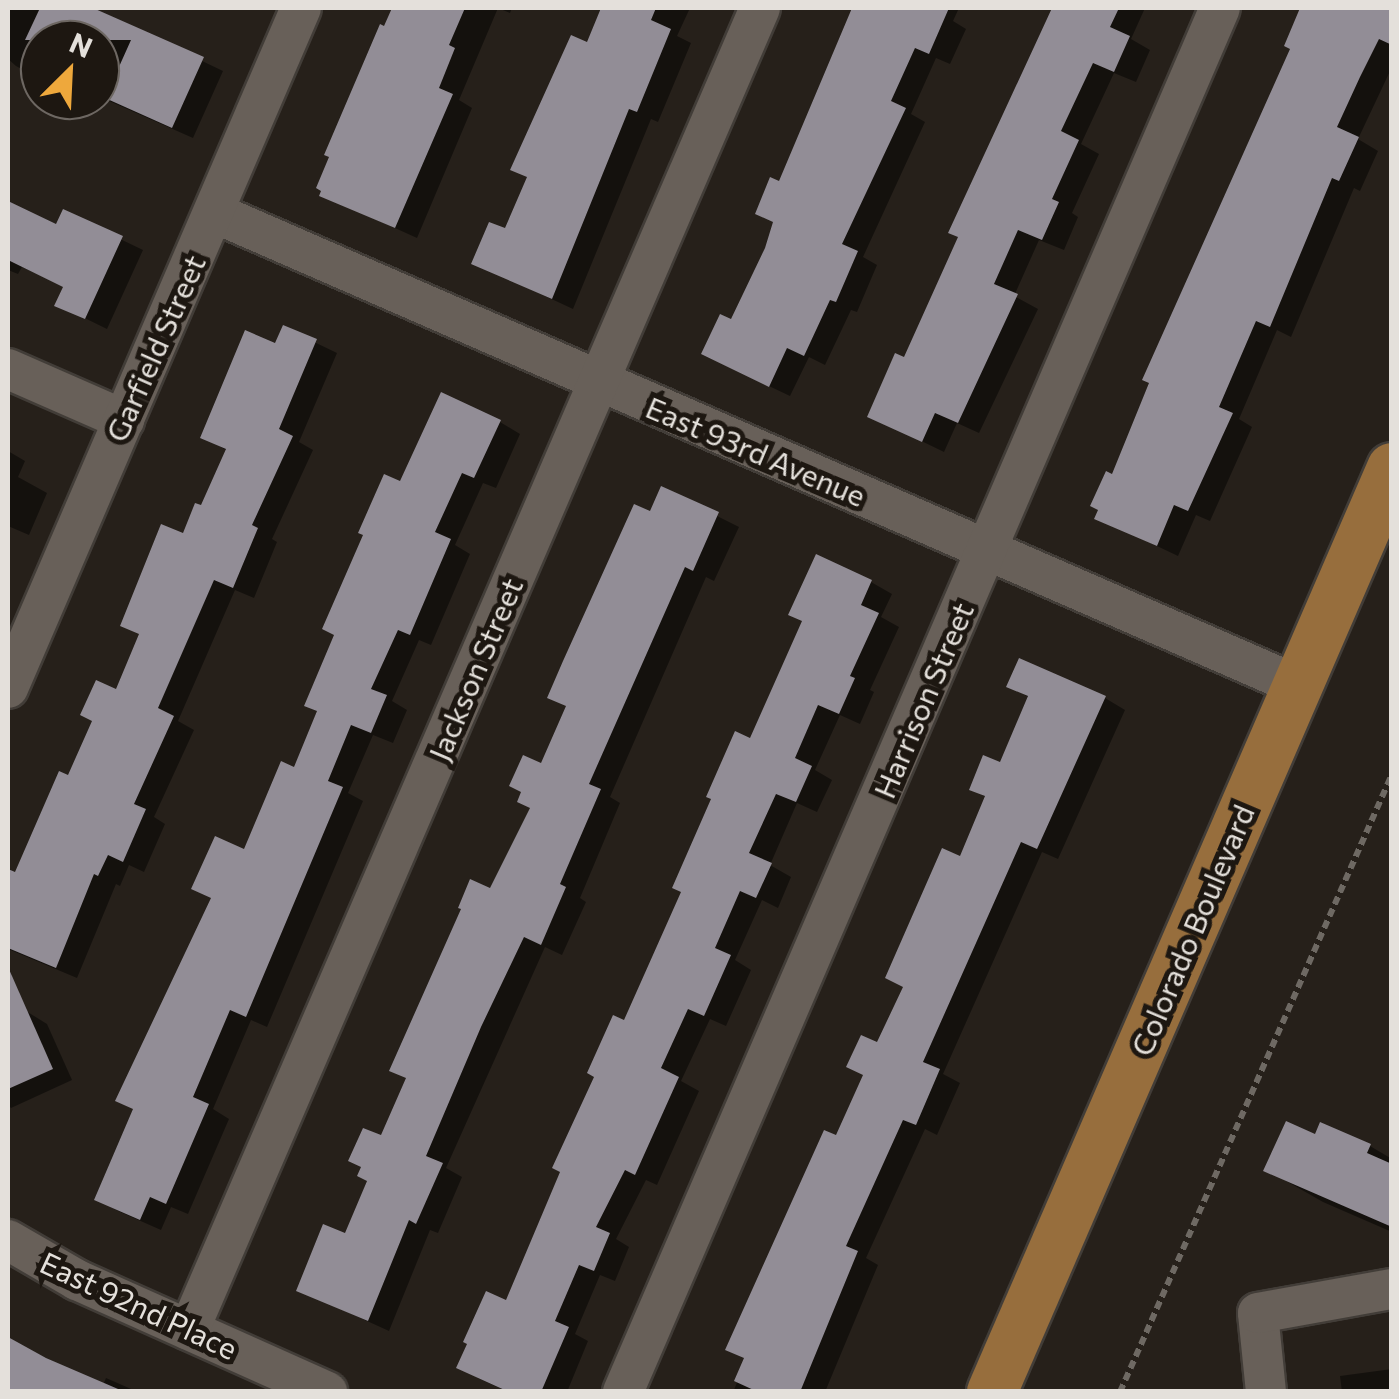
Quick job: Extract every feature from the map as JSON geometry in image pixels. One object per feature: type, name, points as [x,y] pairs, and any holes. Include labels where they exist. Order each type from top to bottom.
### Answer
[{"type":"main road","name":"Colorado Boulevard","points":[[992,1392],[1392,468]]},
{"type":"street","name":"Jackson Street","points":[[189,1330],[760,8]]},
{"type":"street","name":"Harrison Street","points":[[623,1392],[1220,8]]},
{"type":"street","name":"Garfield Street","points":[[8,688],[214,214],[292,10]]},
{"type":"street","name":"East 93rd Avenue","points":[[214,214],[1298,686]]},
{"type":"street","points":[[8,369],[124,420]]},
{"type":"street","name":"East 92nd Place","points":[[8,1240],[77,1280],[327,1392]]},
{"type":"street","points":[[1266,1392],[1258,1312],[1392,1289]]},
{"type":"path","points":[[1120,1392],[1392,774]]},
{"type":"building","points":[[40,8],[93,8],[204,57],[172,128],[120,105],[120,65],[131,40],[120,40],[120,20],[34,20]]},
{"type":"building","points":[[392,8],[465,8],[449,45],[455,48],[439,88],[453,94],[395,228],[319,196],[321,191],[316,188],[329,157],[324,155],[380,24],[384,26]]},
{"type":"building","points":[[601,8],[656,8],[651,20],[671,29],[637,112],[629,109],[552,299],[471,264],[489,222],[505,228],[527,177],[510,170],[571,35],[587,42]]},
{"type":"building","points":[[852,8],[949,8],[929,54],[915,48],[891,101],[906,108],[842,244],[858,251],[836,302],[830,300],[804,356],[787,348],[769,387],[701,354],[720,314],[731,319],[765,248],[773,222],[755,214],[770,177],[779,181]]},
{"type":"building","points":[[1052,8],[1119,8],[1110,27],[1130,36],[1114,72],[1093,63],[1061,131],[1079,140],[1052,199],[1059,202],[1042,240],[1018,230],[994,284],[1018,294],[958,423],[935,413],[922,442],[867,417],[895,353],[904,357],[958,237],[948,233]]},
{"type":"building","points":[[1300,8],[1392,8],[1392,45],[1379,39],[1360,77],[1337,127],[1359,137],[1339,181],[1332,178],[1270,327],[1256,321],[1219,407],[1233,413],[1188,511],[1174,505],[1157,546],[1094,519],[1098,510],[1090,506],[1106,471],[1112,474],[1149,383],[1142,380],[1290,49],[1284,46]]},
{"type":"building","points":[[8,201],[56,224],[63,209],[123,236],[85,319],[54,306],[63,287],[8,260]]},
{"type":"building","points":[[283,325],[317,339],[279,429],[293,436],[252,525],[258,528],[233,588],[214,580],[158,708],[174,716],[134,804],[146,809],[123,862],[108,855],[98,876],[94,874],[56,968],[8,948],[8,869],[15,872],[59,771],[68,775],[92,721],[80,715],[96,680],[116,689],[139,634],[120,626],[161,524],[183,533],[195,503],[201,505],[226,449],[200,438],[245,330],[275,343]]},
{"type":"building","points":[[441,392],[501,420],[474,478],[462,473],[435,532],[451,539],[410,635],[398,630],[371,689],[387,695],[371,733],[351,725],[328,781],[343,787],[246,1017],[230,1010],[193,1097],[209,1104],[166,1204],[150,1197],[140,1220],[94,1200],[133,1109],[115,1101],[211,898],[191,889],[215,836],[244,849],[281,761],[294,767],[317,711],[304,706],[334,635],[322,629],[363,535],[358,533],[384,474],[400,481]]},
{"type":"building","points":[[661,486],[719,512],[693,571],[685,567],[589,784],[601,789],[560,884],[566,887],[541,945],[524,937],[481,1027],[426,1156],[443,1163],[416,1224],[409,1220],[368,1321],[296,1291],[323,1224],[345,1233],[367,1181],[357,1176],[361,1167],[348,1161],[363,1128],[381,1135],[406,1078],[389,1071],[461,909],[458,908],[470,879],[490,888],[530,808],[517,802],[521,792],[509,786],[523,755],[541,763],[566,706],[547,698],[563,661],[634,504],[650,511]]},
{"type":"building","points":[[816,554],[872,580],[861,605],[879,613],[850,676],[855,678],[839,714],[818,705],[795,758],[812,766],[796,802],[776,794],[749,853],[772,863],[756,898],[740,891],[715,948],[731,955],[704,1016],[688,1009],[661,1068],[679,1077],[635,1175],[625,1170],[596,1227],[610,1233],[594,1271],[579,1265],[555,1321],[569,1327],[541,1392],[509,1392],[456,1368],[467,1344],[463,1342],[486,1291],[506,1300],[560,1172],[552,1168],[594,1077],[587,1073],[613,1015],[624,1020],[681,892],[672,888],[711,799],[706,797],[735,731],[750,738],[802,621],[788,615]]},
{"type":"building","points":[[1019,658],[1106,696],[1037,849],[1021,842],[923,1062],[940,1069],[916,1125],[903,1120],[846,1246],[858,1251],[800,1392],[758,1392],[734,1381],[744,1358],[725,1350],[824,1130],[836,1135],[863,1075],[846,1067],[861,1035],[877,1042],[903,987],[885,978],[942,848],[960,856],[985,796],[969,790],[983,755],[1000,762],[1028,696],[1006,687]]},
{"type":"building","points":[[8,967],[53,1069],[8,1089]]},
{"type":"building","points":[[1286,1121],[1315,1134],[1320,1122],[1371,1144],[1367,1153],[1392,1164],[1392,1227],[1263,1171]]},
{"type":"building","points":[[8,1337],[46,1358],[125,1392],[8,1392]]}]
